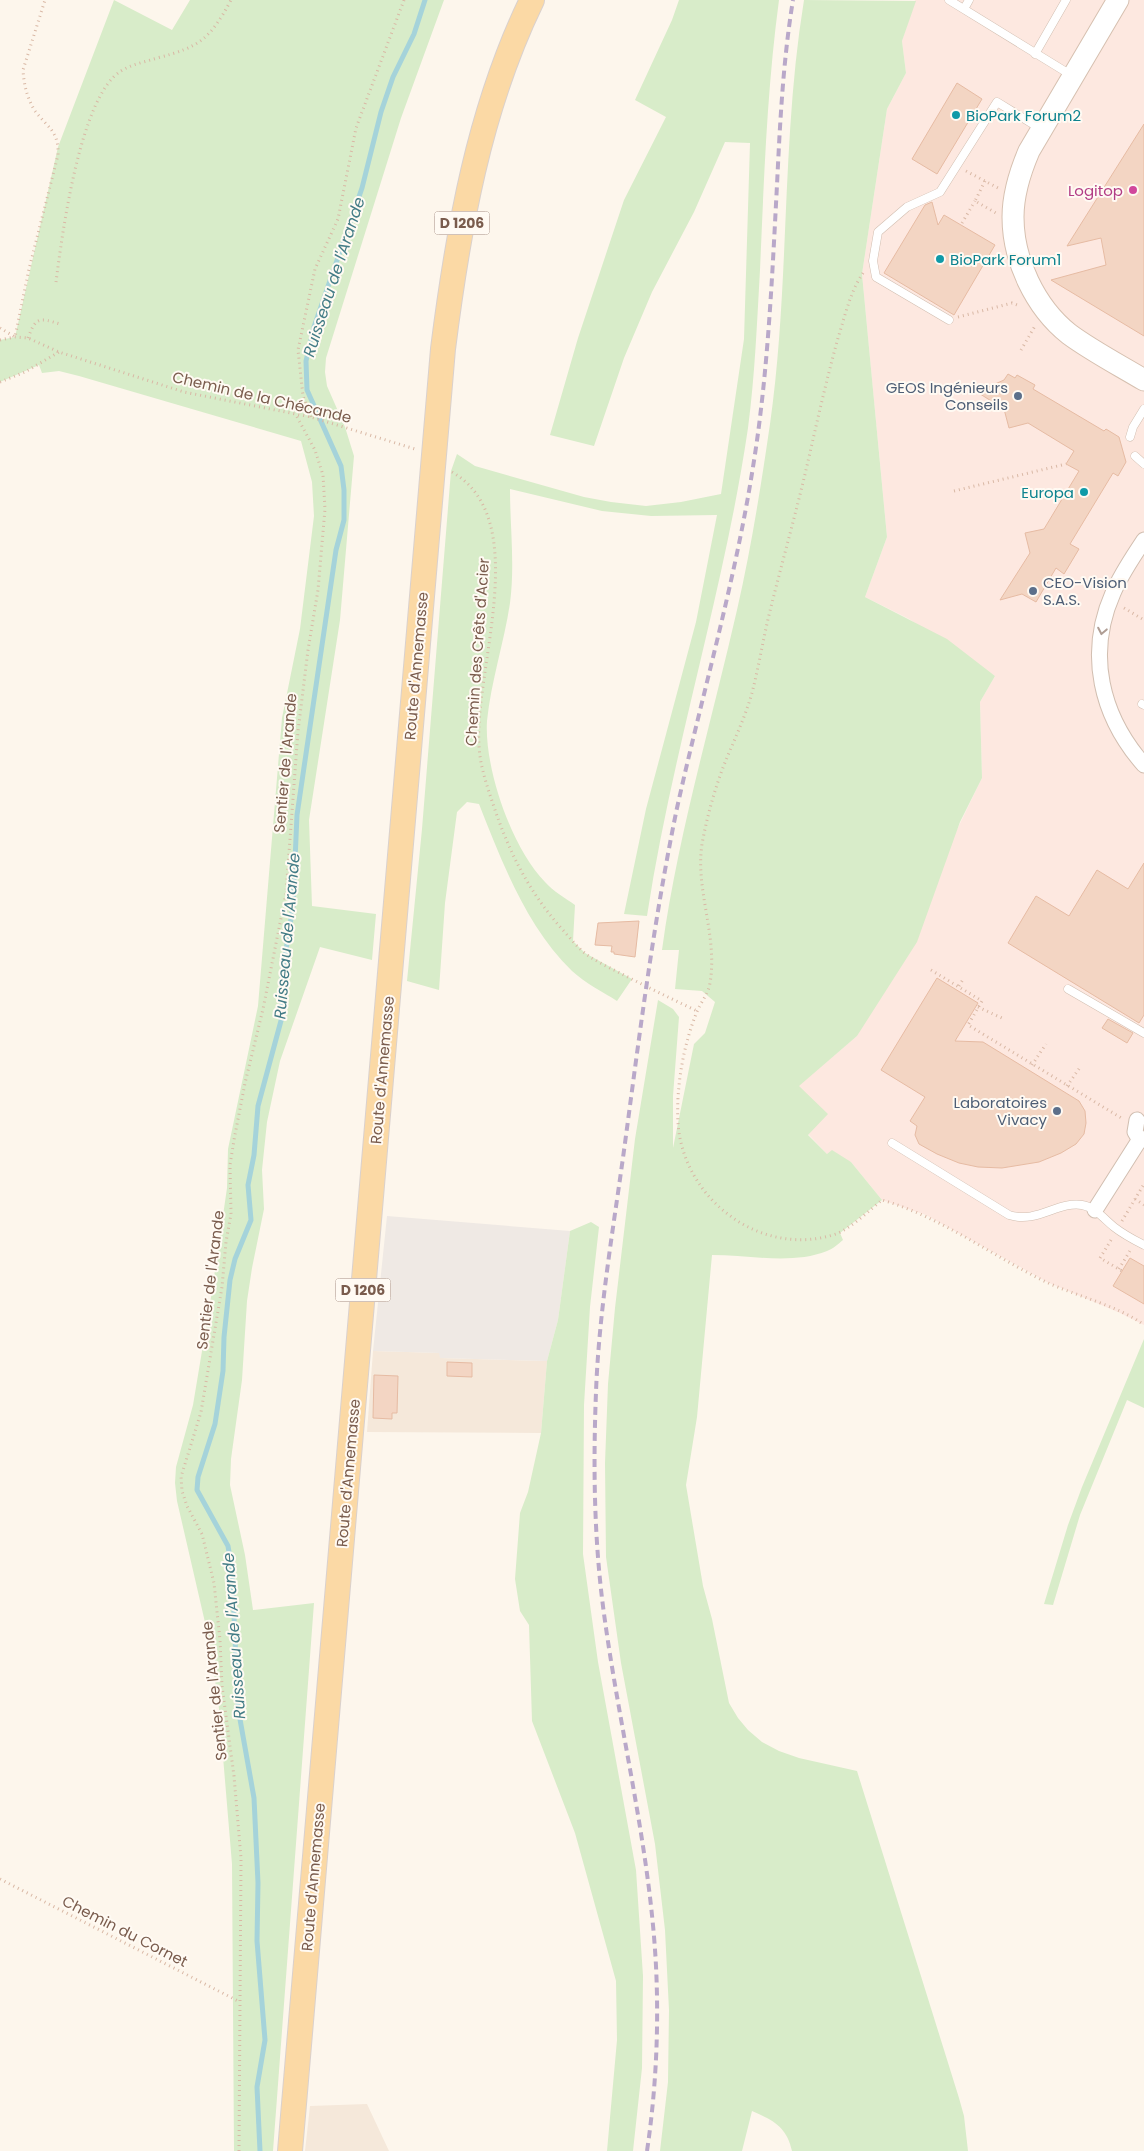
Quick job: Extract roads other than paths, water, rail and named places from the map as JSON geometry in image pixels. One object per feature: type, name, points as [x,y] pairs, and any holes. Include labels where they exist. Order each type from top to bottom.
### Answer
[{"type":"main road","name":"Route d'Annemasse","points":[[290,2151],[443,349],[452,276],[471,178],[494,95],[532,0]]},
{"type":"street","points":[[1118,0],[1029,151],[1021,171],[1015,197],[1014,224],[1021,263],[1027,278],[1045,308],[1068,333],[1144,380]]},
{"type":"street","points":[[1144,540],[1110,600],[1100,644],[1100,663],[1104,693],[1112,719],[1121,737],[1144,765]]},
{"type":"street","points":[[1095,1210],[1139,1131]]},
{"type":"lane","points":[[949,0],[1073,76]]},
{"type":"lane","points":[[964,9],[969,0]]},
{"type":"lane","points":[[1035,54],[1066,0]]},
{"type":"lane","points":[[949,320],[876,277],[873,261],[878,232],[907,207],[940,192],[997,102],[1041,129]]},
{"type":"lane","points":[[1130,437],[1133,426],[1144,409]]},
{"type":"lane","points":[[1135,456],[1144,464]]},
{"type":"lane","points":[[1068,989],[1144,1033]]},
{"type":"lane","points":[[892,1143],[1015,1217],[1034,1216],[1082,1204],[1095,1210],[1115,1227],[1144,1245]]},
{"type":"waterway","name":"Ruisseau de l'Arande","points":[[260,2151],[257,2087],[265,2040],[257,1941],[258,1883],[254,1798],[238,1708],[232,1570],[228,1546],[197,1490],[198,1477],[215,1424],[223,1371],[224,1337],[230,1280],[235,1259],[251,1220],[248,1185],[254,1155],[258,1106],[282,1017],[282,975],[293,906],[297,815],[336,550],[344,520],[344,490],[341,466],[307,390],[306,361],[314,327],[362,188],[381,112],[393,77],[414,34],[425,0]]},
{"type":"railway","points":[[647,2151],[656,2059],[656,1966],[648,1879],[601,1592],[595,1478],[595,1421],[600,1330],[661,891],[677,808],[737,553],[753,467],[769,326],[782,92],[793,0]]},
{"type":"place","name":"BioPark Forum2","points":[[956,115]]},
{"type":"place","name":"Logitop","points":[[1133,190]]},
{"type":"place","name":"BioPark Forum1","points":[[940,259]]},
{"type":"place","name":"GEOS Ingénieurs Conseils","points":[[1018,396]]},
{"type":"place","name":"Europa","points":[[1084,492]]},
{"type":"place","name":"CEO-Vision S.A.S.","points":[[1033,591]]},
{"type":"place","name":"Laboratoires Vivacy","points":[[1057,1111]]}]
